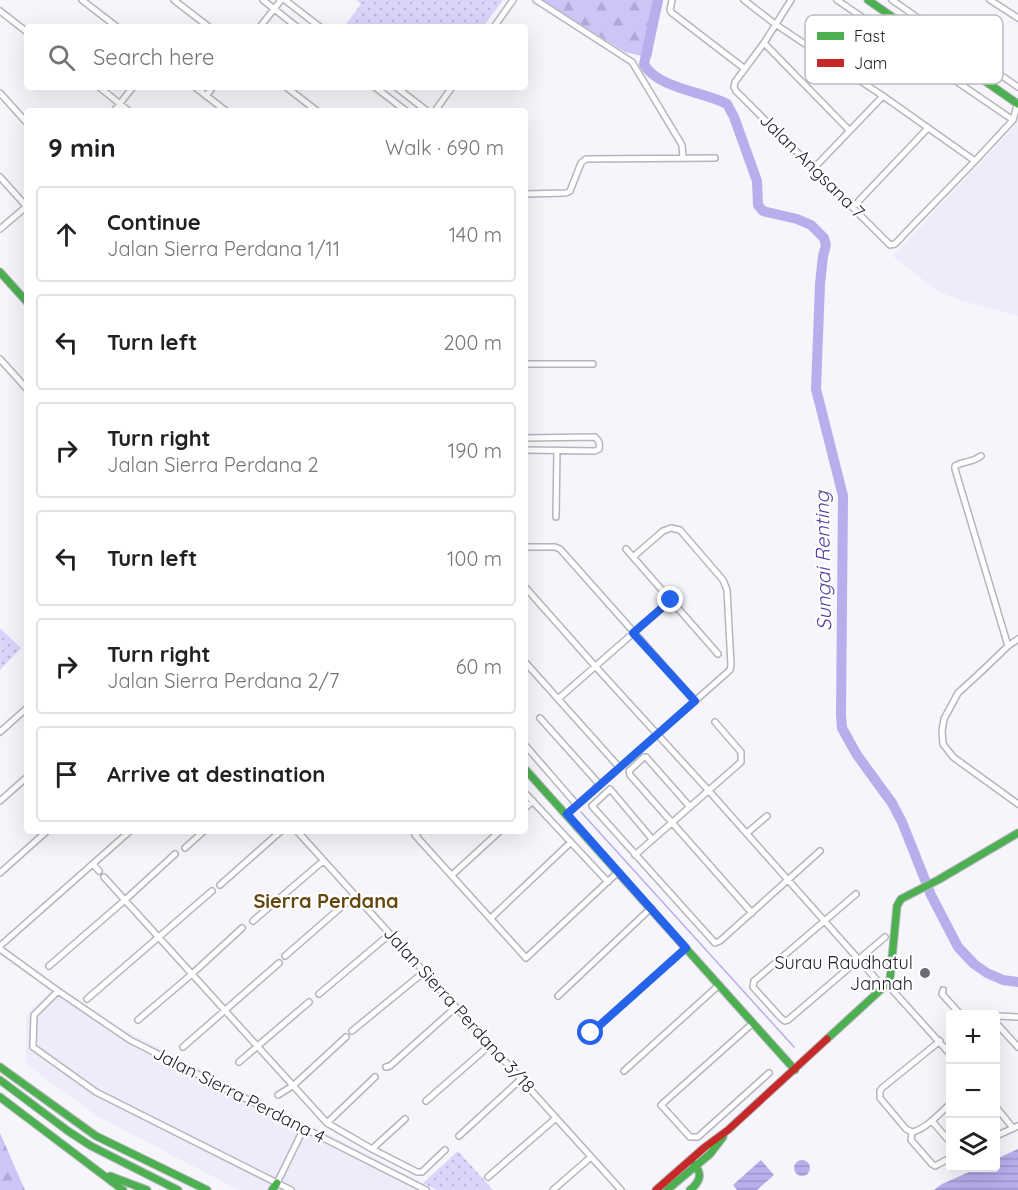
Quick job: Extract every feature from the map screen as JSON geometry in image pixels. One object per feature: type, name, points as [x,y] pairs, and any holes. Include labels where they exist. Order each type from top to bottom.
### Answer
[{"type":"main road","points":[[868,0],[890,15]]},
{"type":"main road","points":[[990,84],[1018,103]]},
{"type":"main road","points":[[0,272],[24,299]]},
{"type":"main road","points":[[528,772],[795,1070]]},
{"type":"main road","points":[[656,1190],[728,1130],[888,984],[897,906],[901,899],[1018,833]]},
{"type":"main road","points":[[0,1067],[96,1136],[207,1190]]},
{"type":"main road","points":[[0,1080],[91,1146],[178,1190]]},
{"type":"main road","points":[[0,1097],[123,1190]]},
{"type":"main road","points":[[666,1190],[710,1154],[728,1130]]},
{"type":"main road","points":[[690,1160],[699,1169],[700,1174],[695,1186],[690,1190]]},
{"type":"main road","points":[[100,1172],[147,1190]]},
{"type":"street","points":[[82,0],[113,24]]},
{"type":"street","points":[[174,0],[205,24]]},
{"type":"street","points":[[262,0],[293,24]]},
{"type":"street","points":[[262,24],[283,0],[316,24]]},
{"type":"street","points":[[496,24],[513,0]]},
{"type":"street","points":[[536,0],[632,62],[682,145],[683,158]]},
{"type":"street","points":[[672,0],[670,10],[672,13],[745,69],[791,0]]},
{"type":"street","points":[[744,0],[805,44]]},
{"type":"street","points":[[837,0],[859,15]]},
{"type":"street","points":[[892,0],[914,15]]},
{"type":"street","points":[[990,0],[1018,18]]},
{"type":"street","points":[[0,11],[24,30]]},
{"type":"street","points":[[764,43],[849,130]]},
{"type":"street","name":"Jalan Angsana 7","points":[[745,69],[735,82],[736,91],[890,245],[895,244],[975,161]]},
{"type":"street","points":[[1003,77],[1018,87]]},
{"type":"street","points":[[865,84],[975,161],[1013,120],[1018,103]]},
{"type":"street","points":[[960,84],[1013,120]]},
{"type":"street","points":[[103,90],[125,108]]},
{"type":"street","points":[[117,108],[131,90]]},
{"type":"street","points":[[199,90],[222,108]]},
{"type":"street","points":[[206,96],[211,90]]},
{"type":"street","points":[[290,90],[313,108]]},
{"type":"street","points":[[379,90],[402,108]]},
{"type":"street","points":[[400,90],[423,108]]},
{"type":"street","points":[[437,108],[450,90]]},
{"type":"street","points":[[0,93],[24,120]]},
{"type":"street","points":[[814,168],[883,96]]},
{"type":"street","points":[[853,207],[928,128]]},
{"type":"street","points":[[528,194],[570,191],[581,163],[586,159],[715,158]]},
{"type":"street","points":[[0,177],[24,204]]},
{"type":"street","points":[[0,229],[24,209]]},
{"type":"street","points":[[0,358],[24,386]]},
{"type":"street","points":[[528,364],[593,364]]},
{"type":"street","points":[[528,438],[595,438],[600,445],[595,451],[528,450]]},
{"type":"street","points":[[556,517],[557,450]]},
{"type":"street","points":[[981,456],[974,461],[958,464],[955,469],[1008,646]]},
{"type":"street","points":[[567,814],[730,670],[727,590],[723,580],[680,530],[663,531],[633,557]]},
{"type":"street","points":[[528,547],[560,549],[695,701]]},
{"type":"street","points":[[626,549],[718,654]]},
{"type":"street","points":[[528,590],[876,979]]},
{"type":"street","points":[[558,699],[671,600]]},
{"type":"street","points":[[1018,639],[958,693],[944,719],[942,731],[943,744],[953,757],[1018,804]]},
{"type":"street","points":[[528,665],[619,767]]},
{"type":"street","points":[[0,732],[24,711]]},
{"type":"street","points":[[540,718],[600,785]]},
{"type":"street","points":[[635,855],[741,762],[741,752],[715,722]]},
{"type":"street","points":[[528,748],[577,805]]},
{"type":"street","points":[[690,807],[646,757],[629,771],[630,775],[752,913]]},
{"type":"street","points":[[0,801],[24,780]]},
{"type":"street","points":[[652,839],[610,789],[592,806],[715,943],[752,913],[820,851]]},
{"type":"street","points":[[528,796],[608,882]]},
{"type":"street","points":[[528,805],[533,801]]},
{"type":"street","points":[[747,833],[767,816]]},
{"type":"street","points":[[0,873],[43,834]]},
{"type":"street","points":[[1,943],[127,834]]},
{"type":"street","points":[[185,848],[201,834]]},
{"type":"street","points":[[220,885],[278,834]]},
{"type":"street","name":"Jalan Sierra Perdana 3/18","points":[[300,834],[621,1190]]},
{"type":"street","points":[[419,834],[526,958],[618,872]]},
{"type":"street","points":[[452,875],[497,834]]},
{"type":"street","points":[[491,918],[571,843]]},
{"type":"street","points":[[49,966],[176,854]]},
{"type":"street","points":[[253,921],[323,861]]},
{"type":"street","points":[[93,864],[99,871]]},
{"type":"street","points":[[104,877],[327,1123],[417,1172],[422,1172],[445,1150]]},
{"type":"street","points":[[87,999],[212,891]]},
{"type":"street","points":[[856,894],[754,981],[753,987],[781,1018],[788,1020],[885,937]]},
{"type":"street","points":[[285,956],[355,895]]},
{"type":"street","points":[[558,996],[651,908]]},
{"type":"street","points":[[138,1020],[242,928]]},
{"type":"street","points":[[319,994],[390,934]]},
{"type":"street","name":"Jalan Sierra Perdana 4","points":[[1,943],[58,992],[130,1040],[426,1190]]},
{"type":"street","points":[[591,1033],[686,948]]},
{"type":"street","points":[[183,1047],[279,963]]},
{"type":"street","points":[[352,1031],[424,972]]},
{"type":"street","points":[[888,984],[946,1048]]},
{"type":"street","points":[[624,1071],[719,985]]},
{"type":"street","points":[[943,990],[942,994],[956,1010]]},
{"type":"street","points":[[58,992],[34,1015],[33,1047],[96,1092],[275,1188],[291,1190]]},
{"type":"street","points":[[239,1062],[309,1002]]},
{"type":"street","points":[[386,1067],[390,1066],[456,1007]]},
{"type":"street","points":[[1000,1017],[1007,1021]]},
{"type":"street","points":[[1007,1021],[1018,1017]]},
{"type":"street","points":[[1005,1033],[1007,1021]]},
{"type":"street","points":[[753,1023],[661,1105],[690,1137],[698,1137],[769,1073]]},
{"type":"street","points":[[1000,1027],[1018,1047]]},
{"type":"street","points":[[278,1095],[294,1085],[346,1037]]},
{"type":"street","points":[[940,1041],[882,1088],[880,1098],[906,1129],[912,1132],[916,1132],[932,1121],[946,1108]]},
{"type":"street","points":[[426,1101],[490,1045]]},
{"type":"street","points":[[327,1123],[375,1077]]},
{"type":"street","points":[[459,1136],[521,1079]]},
{"type":"street","points":[[1000,1111],[1016,1127],[1000,1134]]},
{"type":"street","points":[[489,1177],[556,1118]]},
{"type":"street","points":[[372,1149],[405,1119]]},
{"type":"street","points":[[932,1121],[946,1136]]},
{"type":"street","points":[[275,1188],[304,1128]]},
{"type":"street","points":[[912,1132],[911,1140],[932,1164],[935,1166],[946,1161]]},
{"type":"street","points":[[553,1190],[591,1157]]},
{"type":"shaded area","points":[[356,0],[503,0],[485,24],[346,24],[361,4]]},
{"type":"shaded area","points":[[1018,123],[1018,316],[963,301],[937,291],[893,256]]},
{"type":"shaded area","points":[[0,628],[21,648],[0,670]]},
{"type":"shaded area","points":[[58,985],[111,1023],[437,1190],[239,1190],[97,1116],[26,1064],[26,1015]]},
{"type":"shaded area","points":[[1018,1149],[1018,1190],[934,1190],[969,1172],[1000,1172],[1000,1157]]},
{"type":"shaded area","points":[[458,1151],[493,1190],[437,1190],[423,1183]]},
{"type":"shaded area","points":[[761,1160],[774,1175],[757,1190],[737,1190],[733,1185]]},
{"type":"shaded area","points":[[799,1160],[805,1160],[810,1168],[808,1174],[799,1176],[794,1171],[794,1165]]},
{"type":"green space","points":[[541,0],[663,0],[651,58],[625,52]]},
{"type":"green space","points":[[0,1133],[25,1190],[0,1190]]},
{"type":"waterway","name":"Sungai Renting","points":[[658,0],[644,64],[659,79],[727,104],[734,117],[757,181],[758,205],[763,211],[797,219],[811,225],[824,238],[826,245],[820,284],[816,389],[843,496],[842,728],[857,755],[892,803],[931,895],[958,947],[974,964],[987,973],[1003,980],[1018,982]]},
{"type":"waterway","points":[[581,812],[794,1047]]},
{"type":"traffic: fast","points":[[868,0],[890,15]]},
{"type":"traffic: fast","points":[[989,84],[1018,104]]},
{"type":"traffic: fast","points":[[0,272],[24,299]]},
{"type":"traffic: fast","points":[[528,772],[795,1070]]},
{"type":"traffic: fast","points":[[827,1039],[890,979],[897,906],[901,899],[1018,833]]},
{"type":"traffic: fast","points":[[0,1067],[96,1136],[207,1190]]},
{"type":"traffic: fast","points":[[0,1080],[91,1146],[178,1190]]},
{"type":"traffic: fast","points":[[0,1097],[123,1190]]},
{"type":"traffic: fast","points":[[667,1190],[710,1154],[723,1137]]},
{"type":"traffic: fast","points":[[690,1190],[699,1178],[699,1171],[694,1164]]},
{"type":"traffic: fast","points":[[110,1176],[147,1190]]},
{"type":"traffic: fast","points":[[272,1190],[277,1183]]},
{"type":"traffic: jam","points":[[656,1190],[728,1130],[827,1039]]},
{"type":"place","name":"Surau Raudhatul Jannah","points":[[925,973]]},
{"type":"district","name":"Sierra Perdana","points":[[326,901]]},
{"type":"route","points":[[591,1033],[686,948],[567,814],[695,701],[633,633],[671,600]]}]
